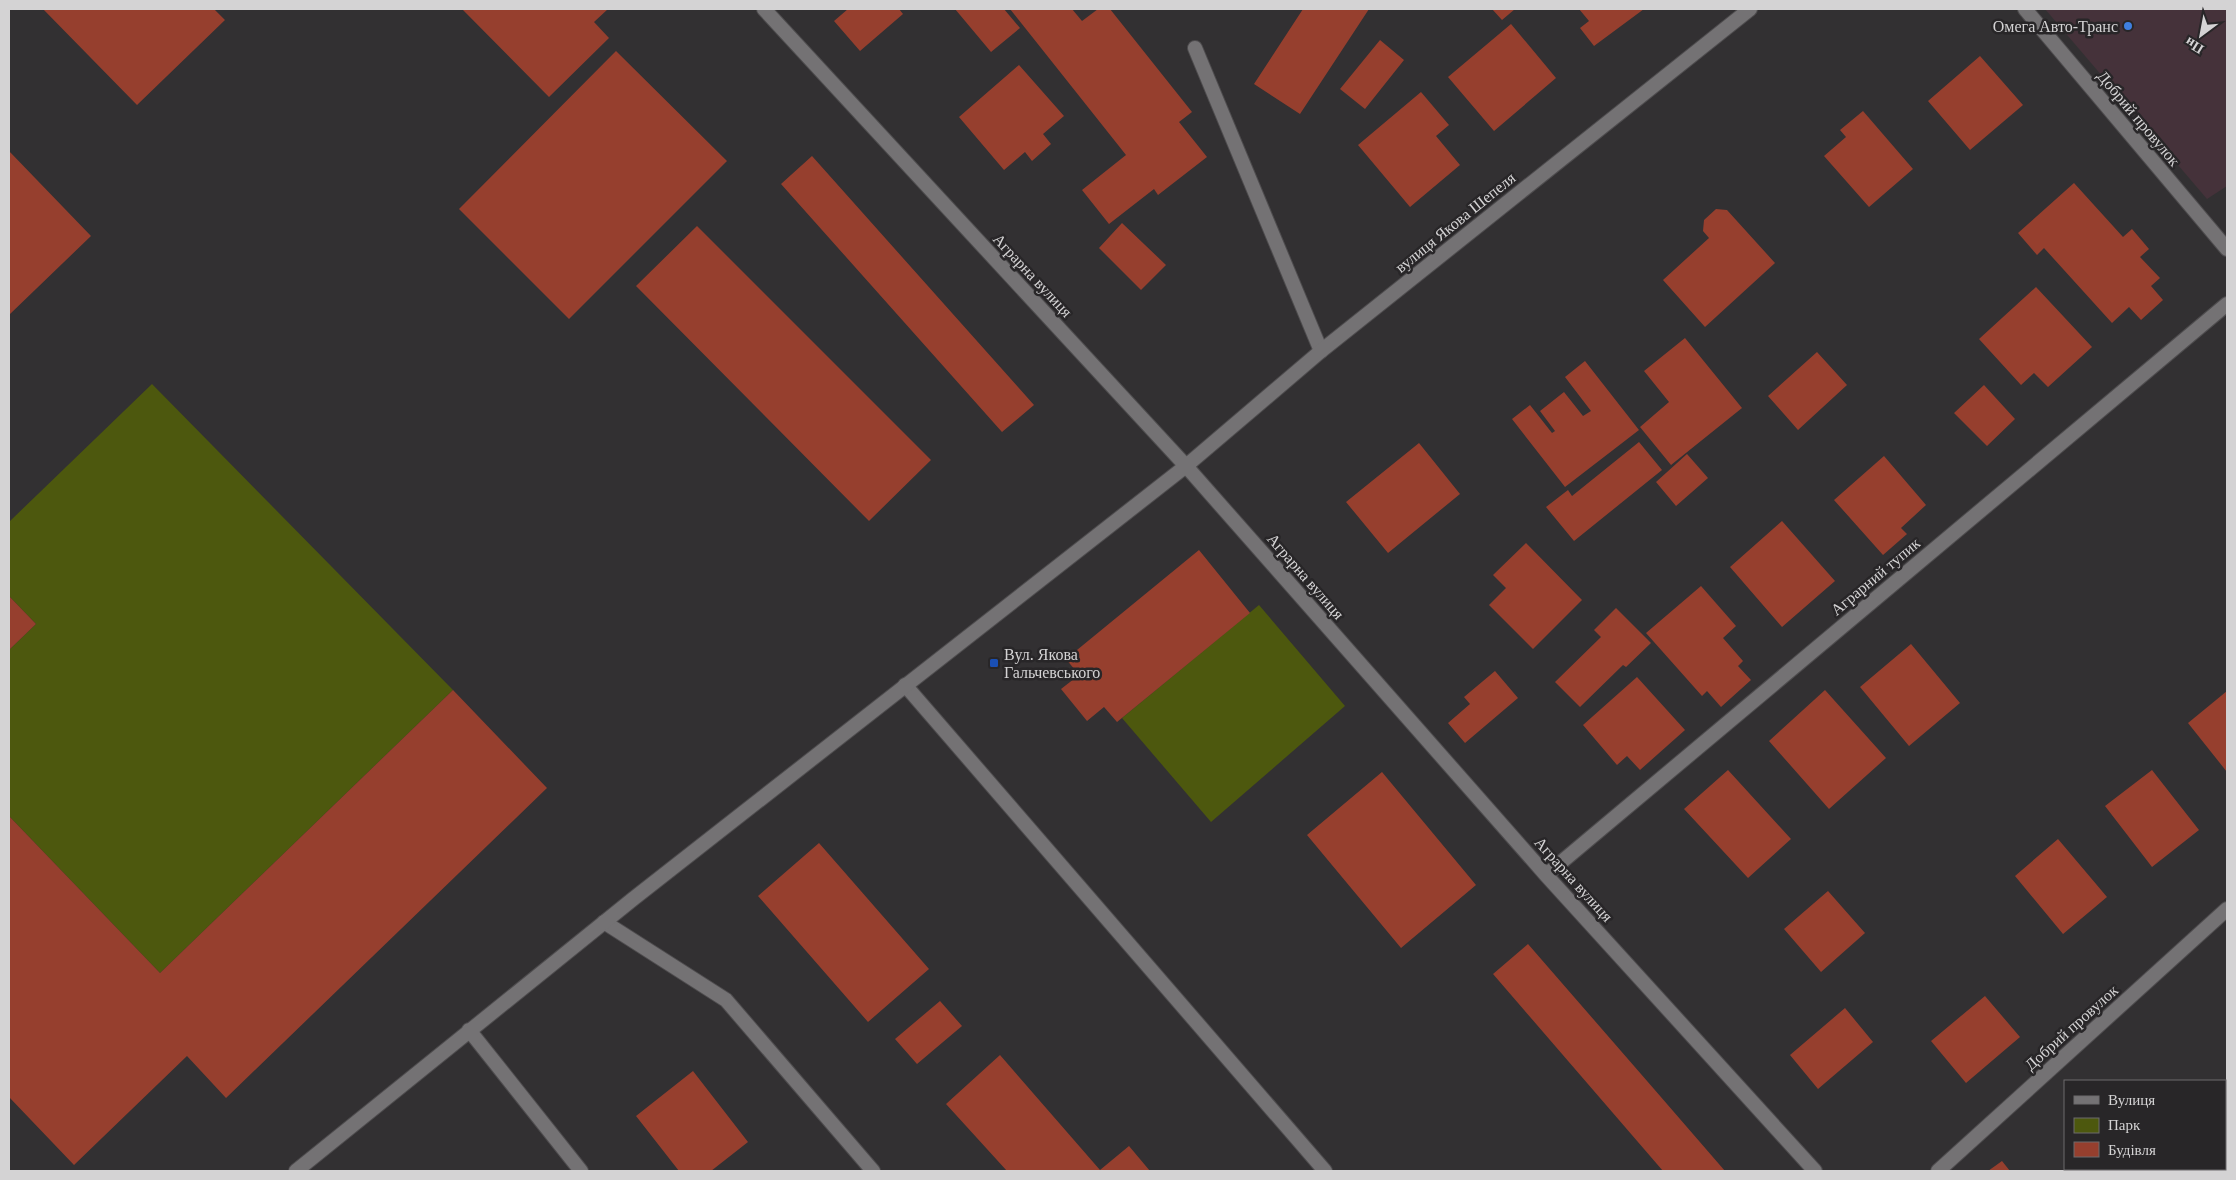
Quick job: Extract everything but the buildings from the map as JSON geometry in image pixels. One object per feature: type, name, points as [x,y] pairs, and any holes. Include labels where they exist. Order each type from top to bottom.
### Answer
[{"type":"street","name":"Аграрна вулиця","points":[[764,9],[1186,466],[1546,875],[1815,1171]]},
{"type":"street","name":"вулиця Якова Шепеля","points":[[296,1171],[604,922],[1186,466],[1321,351],[1750,9]]},
{"type":"street","name":"Добрий провулок","points":[[2025,9],[2227,249]]},
{"type":"street","points":[[1195,48],[1321,351]]},
{"type":"street","name":"Аграрний тупик","points":[[1546,875],[2227,304]]},
{"type":"street","points":[[905,685],[1325,1171]]},
{"type":"street","name":"Добрий провулок","points":[[1938,1171],[2227,910]]},
{"type":"street","points":[[604,922],[726,1000],[873,1171]]},
{"type":"street","points":[[469,1030],[581,1171]]},
{"type":"shaded area","points":[[2045,9],[2227,9],[2227,186],[2207,199]]},
{"type":"green space","points":[[152,384],[453,690],[160,973],[9,816],[9,650],[36,624],[9,596],[9,522]]},
{"type":"green space","points":[[1259,605],[1345,706],[1211,822],[1122,718]]},
{"type":"place","name":"Омега Авто-Транс","points":[[2128,26]]},
{"type":"place","name":"Вул. Якова Гальчевського","points":[[994,663]]}]
